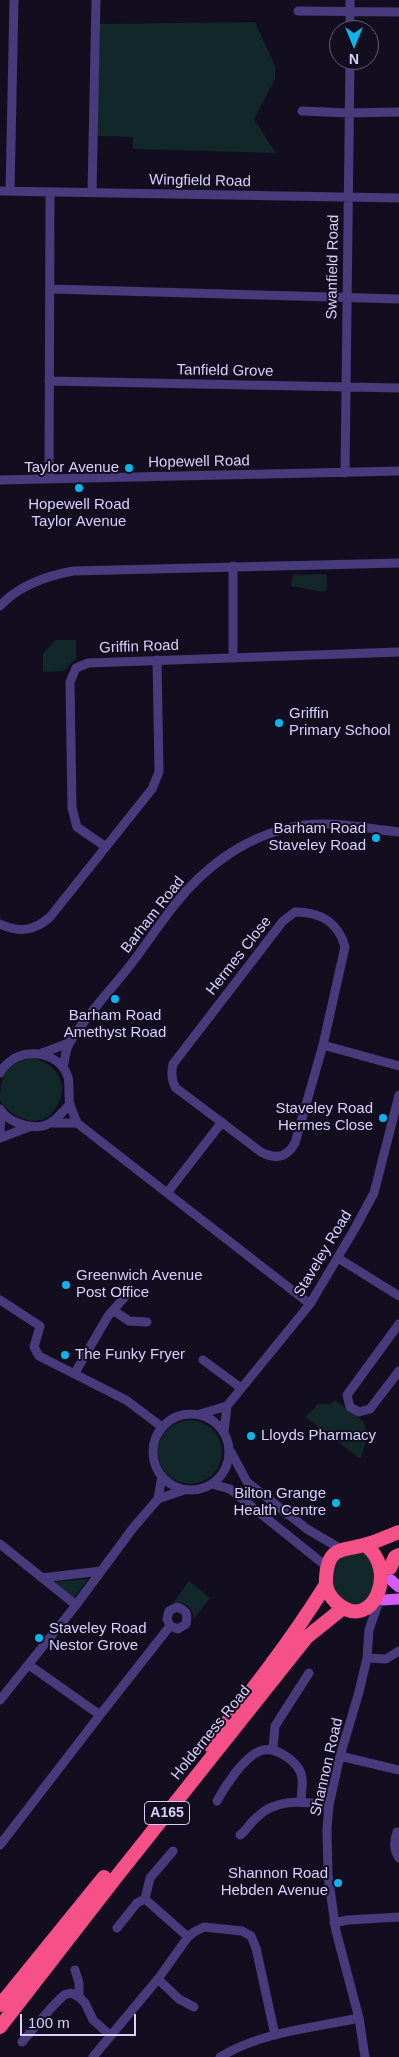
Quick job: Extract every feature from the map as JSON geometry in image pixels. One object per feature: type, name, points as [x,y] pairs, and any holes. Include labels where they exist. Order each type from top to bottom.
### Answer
[{"type":"highway","points":[[326,1566],[341,1549],[365,1545],[399,1532]]},
{"type":"highway","points":[[365,1545],[383,1556],[393,1578]]},
{"type":"highway","points":[[325,1586],[331,1597],[343,1608],[360,1611],[380,1602],[388,1591],[393,1578],[395,1557],[399,1555]]},
{"type":"highway","name":"A165","points":[[325,1586],[326,1566]]},
{"type":"highway","name":"Holderness Road","points":[[0,2005],[262,1678],[304,1620],[325,1586]]},
{"type":"highway","name":"Holderness Road","points":[[0,2027],[117,1876],[307,1638],[343,1608]]},
{"type":"main road","points":[[380,1602],[399,1599]]},
{"type":"street","points":[[10,191],[14,0]]},
{"type":"street","points":[[92,193],[96,0]]},
{"type":"street","points":[[350,0],[350,20]]},
{"type":"street","points":[[298,10],[399,12]]},
{"type":"street","name":"Swanfield Road","points":[[345,473],[350,70]]},
{"type":"street","points":[[302,111],[349,113],[399,112]]},
{"type":"street","name":"Wingfield Road","points":[[0,191],[399,198]]},
{"type":"street","points":[[49,479],[50,192]]},
{"type":"street","points":[[51,289],[399,299]]},
{"type":"street","name":"Tanfield Grove","points":[[50,381],[399,388]]},
{"type":"street","name":"Hopewell Road","points":[[0,480],[399,471]]},
{"type":"street","points":[[2,600],[44,577],[73,571],[233,566],[399,564]]},
{"type":"street","points":[[233,566],[233,658]]},
{"type":"street","name":"Griffin Road","points":[[106,847],[77,827],[72,808],[70,682],[76,668],[88,663],[399,652]]},
{"type":"street","points":[[0,924],[24,930],[41,925],[52,916],[152,789],[159,772],[157,660]]},
{"type":"street","name":"Barham Road","points":[[63,1068],[69,1044],[135,960],[174,906],[207,870],[227,854],[250,841],[277,831],[305,824],[340,825],[399,832]]},
{"type":"street","name":"Hermes Close","points":[[295,912],[307,912],[330,921],[342,934],[345,947],[323,1045],[295,1142],[288,1153],[282,1156],[267,1155],[176,1088],[172,1077],[173,1064],[283,921],[295,912]]},
{"type":"street","points":[[0,1073],[12,1060],[25,1054],[42,1053],[69,1044]]},
{"type":"street","points":[[323,1045],[399,1066]]},
{"type":"street","points":[[42,1053],[63,1068],[68,1077],[70,1104],[77,1123],[310,1304]]},
{"type":"street","points":[[0,1058],[12,1060]]},
{"type":"street","name":"Staveley Road","points":[[227,1406],[310,1304],[338,1258],[374,1192],[399,1095]]},
{"type":"street","points":[[52,1122],[70,1104]]},
{"type":"street","points":[[0,1110],[12,1120],[28,1127]]},
{"type":"street","points":[[0,1110],[0,1132]]},
{"type":"street","points":[[0,1138],[28,1127],[52,1122],[77,1123]]},
{"type":"street","points":[[167,1192],[222,1122]]},
{"type":"street","points":[[338,1258],[399,1296]]},
{"type":"street","points":[[75,1373],[113,1310],[131,1290]]},
{"type":"street","points":[[0,1300],[40,1326],[34,1347],[39,1356],[126,1400],[162,1427]]},
{"type":"street","points":[[113,1310],[129,1321],[147,1322]]},
{"type":"street","points":[[399,1324],[347,1396],[350,1407],[359,1412],[370,1409],[399,1371]]},
{"type":"street","points":[[203,1360],[242,1388]]},
{"type":"street","points":[[184,1490],[172,1485],[162,1476],[154,1460],[154,1443],[162,1427],[169,1420],[179,1415],[200,1414],[227,1406],[224,1432]]},
{"type":"street","points":[[200,1414],[214,1420],[224,1432],[231,1452],[247,1482],[307,1529],[341,1549]]},
{"type":"street","points":[[0,1700],[76,1605],[133,1528],[158,1499],[184,1490],[199,1490],[212,1484],[224,1473],[231,1452]]},
{"type":"street","points":[[158,1499],[162,1476]]},
{"type":"street","points":[[212,1484],[230,1490],[326,1566]]},
{"type":"street","points":[[0,1544],[76,1605]]},
{"type":"street","points":[[42,1578],[101,1571]]},
{"type":"street","name":"Shannon Road","points":[[364,2057],[359,2018],[334,1923],[328,1875],[327,1828],[340,1756],[367,1658],[369,1630],[380,1602]]},
{"type":"street","name":"Shannon Road","points":[[360,1611],[369,1630]]},
{"type":"street","points":[[0,1845],[170,1626]]},
{"type":"street","points":[[367,1658],[386,1658],[399,1651]]},
{"type":"street","points":[[29,1665],[100,1715]]},
{"type":"street","points":[[273,1749],[275,1726],[309,1673]]},
{"type":"street","points":[[217,1801],[246,1760],[260,1750],[273,1749],[289,1759],[302,1776],[301,1802]]},
{"type":"street","points":[[340,1756],[399,1770]]},
{"type":"street","points":[[240,1835],[251,1832],[256,1818],[269,1808],[283,1802],[330,1805]]},
{"type":"street","points":[[396,1832],[394,1851],[399,1858]]},
{"type":"street","points":[[145,1899],[150,1878],[173,1851]]},
{"type":"street","points":[[117,1928],[137,1902],[145,1899]]},
{"type":"street","points":[[145,1899],[188,1937]]},
{"type":"street","points":[[334,1923],[348,1920],[399,1917]]},
{"type":"street","points":[[93,2057],[158,1979],[188,1937],[204,1927],[242,1931],[251,1936],[256,1948],[275,2035]]},
{"type":"street","points":[[75,1970],[79,1983],[79,1996]]},
{"type":"street","points":[[158,1979],[179,1999],[194,2007]]},
{"type":"street","points":[[23,2038],[64,1995],[71,1994],[79,1996],[85,2003],[93,2020],[110,2035]]},
{"type":"street","points":[[220,2057],[248,2043],[275,2035],[359,2018]]},
{"type":"green space","points":[[255,22],[275,66],[275,79],[254,119],[276,153],[133,149],[133,137],[97,136],[100,24]]},
{"type":"green space","points":[[325,574],[327,576],[327,588],[324,592],[291,586],[293,575]]},
{"type":"green space","points":[[56,640],[76,640],[76,659],[64,671],[43,672],[43,653]]},
{"type":"green space","points":[[32,1058],[50,1065],[60,1079],[62,1087],[58,1104],[52,1113],[46,1118],[31,1121],[16,1116],[4,1106],[0,1100],[0,1091],[3,1077],[10,1066]]},
{"type":"green space","points":[[335,1400],[363,1421],[366,1439],[361,1457],[359,1458],[305,1417],[318,1404],[331,1404]]},
{"type":"green space","points":[[184,1420],[196,1420],[213,1429],[220,1440],[222,1452],[220,1464],[213,1475],[196,1484],[184,1484],[172,1479],[163,1470],[158,1458],[158,1446],[163,1434],[172,1425]]},
{"type":"green space","points":[[348,1551],[367,1552],[384,1589],[357,1606],[344,1602],[332,1589],[331,1571],[335,1562]]},
{"type":"green space","points":[[88,1579],[74,1598],[55,1584],[55,1582]]},
{"type":"green space","points":[[189,1581],[210,1598],[194,1618],[190,1608],[181,1603],[173,1603]]},
{"type":"place","name":"Taylor Avenue","points":[[129,468]]},
{"type":"place","name":"Hopewell Road Taylor Avenue","points":[[79,488]]},
{"type":"place","name":"Griffin Primary School","points":[[279,723]]},
{"type":"place","name":"Barham Road Staveley Road","points":[[376,838]]},
{"type":"place","name":"Barham Road Amethyst Road","points":[[115,999]]},
{"type":"place","name":"Staveley Road Hermes Close","points":[[383,1118]]},
{"type":"place","name":"Greenwich Avenue Post Office","points":[[66,1285]]},
{"type":"place","name":"The Funky Fryer","points":[[65,1355]]},
{"type":"place","name":"Lloyds Pharmacy","points":[[251,1436]]},
{"type":"place","name":"Bilton Grange Health Centre","points":[[336,1503]]},
{"type":"place","name":"Staveley Road Nestor Grove","points":[[39,1638]]},
{"type":"place","name":"Shannon Road Hebden Avenue","points":[[338,1883]]}]
